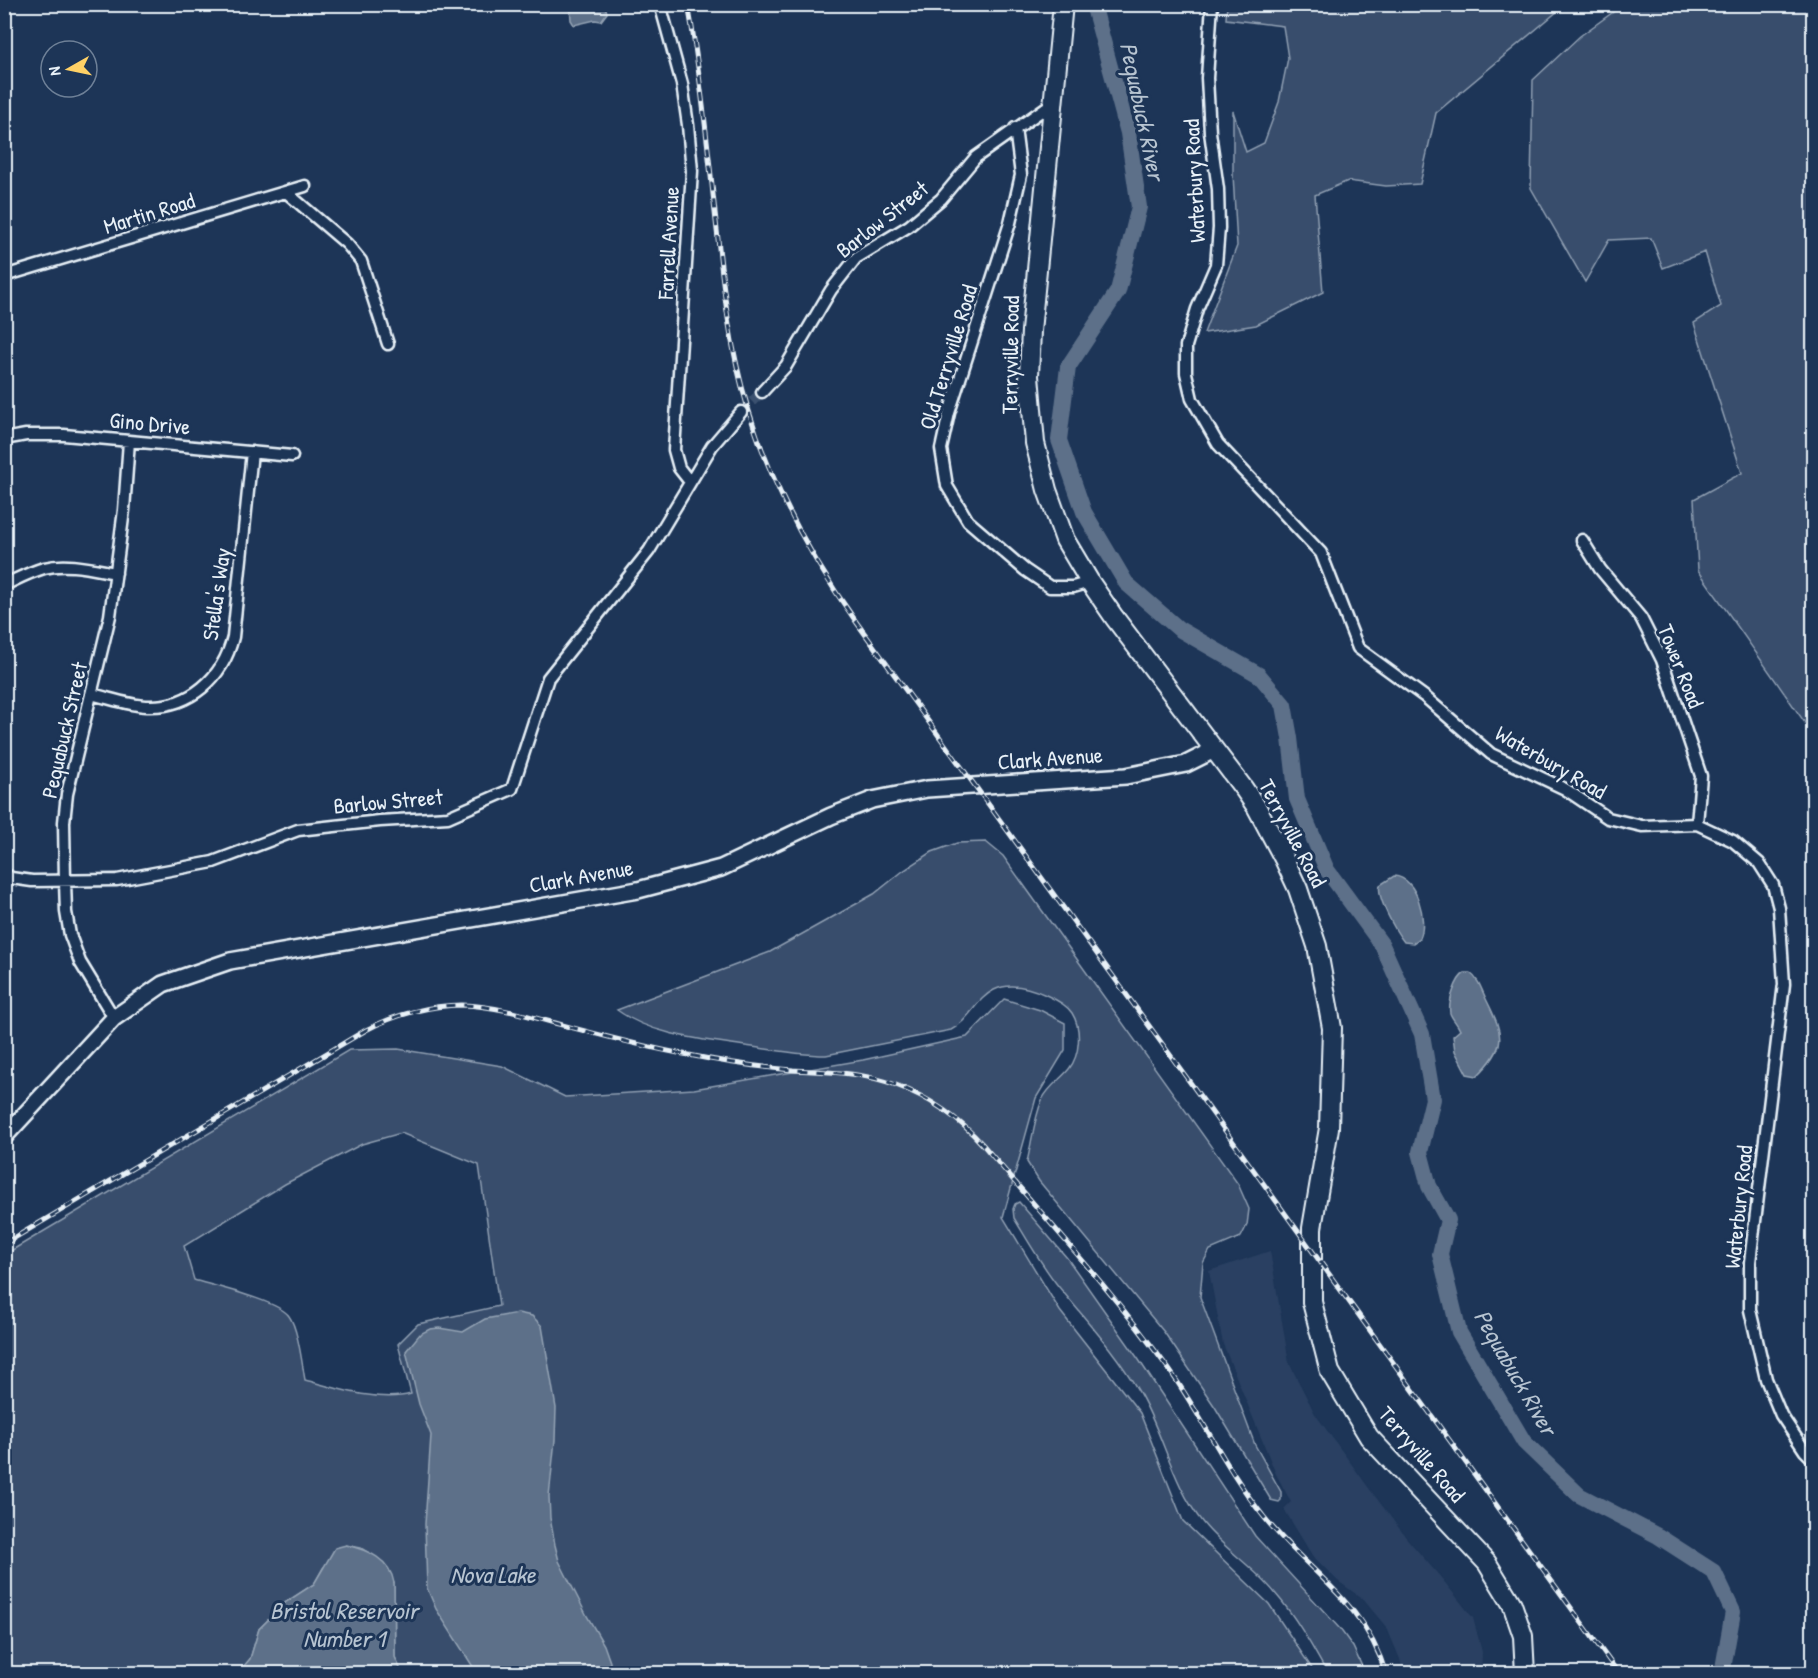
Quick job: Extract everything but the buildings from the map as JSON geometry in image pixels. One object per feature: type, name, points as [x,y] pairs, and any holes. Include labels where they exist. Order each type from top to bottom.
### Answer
[{"type":"highway","name":"Terryville Road","points":[[1063,4],[1031,331],[1030,409],[1035,443],[1047,490],[1065,540],[1113,617],[1257,808],[1284,859],[1308,915],[1322,970],[1332,1028],[1329,1128],[1312,1228],[1312,1302],[1330,1372],[1370,1437],[1487,1563],[1512,1604],[1523,1636],[1525,1674]]},
{"type":"main road","name":"Clark Avenue","points":[[4,1137],[114,1018],[163,984],[230,961],[638,890],[721,868],[831,816],[872,800],[927,789],[1134,774],[1186,764],[1214,750]]},
{"type":"street","name":"Farrell Avenue","points":[[660,4],[682,84],[691,159],[691,206],[674,450],[679,468],[690,482]]},
{"type":"street","name":"Waterbury Road","points":[[1212,4],[1207,78],[1210,132],[1218,189],[1219,228],[1216,265],[1197,309],[1186,346],[1186,373],[1192,399],[1218,444],[1321,553],[1358,648],[1425,697],[1491,754],[1565,789],[1608,818],[1642,826],[1697,824],[1733,841],[1759,863],[1773,885],[1779,908],[1784,984],[1750,1262],[1750,1310],[1766,1379],[1782,1415],[1805,1451],[1814,1460]]},
{"type":"street","name":"Barlow Street","points":[[762,392],[786,366],[827,297],[850,265],[863,253],[909,226],[941,199],[976,157],[1054,102]]},
{"type":"street","name":"Old Terryville Road","points":[[1015,128],[1021,176],[1010,223],[949,413],[941,448],[947,486],[968,521],[1025,570],[1050,587],[1073,588],[1090,582]]},
{"type":"street","name":"Martin Road","points":[[4,276],[305,186]]},
{"type":"street","points":[[286,192],[347,244],[361,261],[388,344]]},
{"type":"street","name":"Barlow Street","points":[[4,873],[11,878],[32,881],[117,880],[213,862],[298,830],[380,820],[448,817],[512,789],[548,678],[648,551],[712,446],[741,412]]},
{"type":"street","name":"Gino Drive","points":[[4,439],[26,435],[64,435],[292,456]]},
{"type":"street","name":"Pequabuck Street","points":[[114,1018],[74,948],[67,919],[66,804],[110,616],[124,510],[129,441]]},
{"type":"street","name":"Stella's Way","points":[[91,694],[142,706],[166,705],[201,690],[219,671],[229,650],[233,631],[252,452]]},
{"type":"street","name":"Tower Road","points":[[1582,540],[1600,569],[1641,618],[1662,660],[1701,776],[1697,824]]},
{"type":"street","points":[[4,585],[36,570],[53,566],[116,573]]},
{"type":"shaded area","points":[[1227,4],[1565,5],[1436,113],[1420,184],[1386,186],[1348,181],[1315,195],[1323,292],[1256,325],[1204,333],[1237,246],[1233,174],[1233,111],[1246,152],[1264,143],[1279,102],[1288,58],[1283,26],[1226,19]]},
{"type":"shaded area","points":[[1623,5],[1813,5],[1813,743],[1808,727],[1698,570],[1694,499],[1742,473],[1694,323],[1721,306],[1705,252],[1663,268],[1651,238],[1609,240],[1585,282],[1531,188],[1533,80],[1580,36]]},
{"type":"shaded area","points":[[986,842],[1003,856],[1238,1184],[1249,1209],[1247,1225],[1241,1237],[1210,1250],[1203,1263],[1200,1297],[1255,1445],[1281,1492],[1279,1502],[1271,1500],[1215,1407],[1164,1332],[1039,1181],[1027,1162],[1042,1100],[1069,1069],[1076,1057],[1077,1027],[1070,1010],[1064,1005],[1027,988],[1007,986],[988,994],[963,1021],[951,1030],[826,1055],[682,1036],[648,1026],[617,1010],[770,952],[874,894],[932,852],[957,843]]},
{"type":"shaded area","points":[[1004,999],[1040,1010],[1065,1023],[1065,1050],[1036,1098],[1003,1217],[1060,1311],[1140,1413],[1183,1521],[1269,1604],[1315,1673],[402,1673],[395,1657],[394,1583],[372,1555],[361,1548],[346,1545],[323,1568],[314,1584],[286,1602],[259,1629],[250,1659],[238,1673],[5,1673],[4,1256],[14,1249],[349,1050],[398,1049],[502,1066],[565,1097],[694,1089],[863,1060],[967,1037]],"holes":[[[401,1133],[479,1165],[499,1306],[418,1324],[398,1344],[411,1394],[372,1396],[305,1380],[295,1329],[289,1316],[283,1310],[260,1300],[194,1280],[184,1246],[285,1184],[362,1144]]]},
{"type":"shaded area","points":[[1019,1202],[1067,1258],[1139,1360],[1255,1536],[1340,1629],[1353,1647],[1365,1673],[1327,1673],[1283,1602],[1203,1523],[1183,1492],[1139,1392],[1121,1364],[1053,1279],[1014,1218],[1013,1209]]},
{"type":"shaded area","points":[[1270,1251],[1289,1363],[1315,1414],[1408,1540],[1473,1618],[1482,1652],[1481,1673],[1403,1673],[1400,1659],[1387,1628],[1363,1599],[1338,1581],[1312,1555],[1284,1509],[1291,1502],[1276,1474],[1223,1344],[1209,1271]]},
{"type":"water","points":[[570,5],[605,5],[607,13],[601,21],[595,20],[574,25],[571,20]]},
{"type":"water","points":[[1394,876],[1402,878],[1409,884],[1419,901],[1423,921],[1422,930],[1420,938],[1413,943],[1404,942],[1381,898],[1380,885]]},
{"type":"water","points":[[1465,973],[1470,973],[1478,982],[1497,1023],[1500,1040],[1494,1057],[1477,1076],[1467,1074],[1455,1051],[1453,1036],[1460,1030],[1450,1013],[1453,991]]},
{"type":"water","name":"Nova Lake","points":[[518,1313],[532,1316],[542,1326],[556,1408],[549,1496],[550,1518],[559,1561],[604,1645],[610,1662],[610,1673],[477,1673],[436,1609],[427,1588],[425,1524],[431,1435],[419,1404],[406,1351],[420,1334],[430,1329],[439,1328],[463,1332],[485,1319]]},
{"type":"water","name":"Bristol Reservoir Number 1","points":[[346,1545],[377,1557],[392,1575],[395,1657],[402,1673],[238,1673],[250,1659],[259,1629],[286,1602],[314,1584],[335,1548]]},
{"type":"waterway","name":"Pequabuck River","points":[[1093,4],[1128,133],[1139,207],[1118,291],[1068,367],[1059,440],[1084,512],[1126,583],[1179,629],[1259,675],[1284,705],[1297,799],[1327,870],[1382,945],[1422,1034],[1433,1099],[1420,1152],[1429,1186],[1448,1220],[1440,1254],[1459,1332],[1524,1442],[1579,1495],[1658,1536],[1714,1572],[1733,1612],[1722,1674]]},
{"type":"tunnel","points":[[741,412],[762,392]]},
{"type":"railway","points":[[688,4],[732,344],[756,434],[767,463],[808,546],[857,623],[1619,1674]]},
{"type":"railway","points":[[4,1244],[366,1030],[400,1015],[425,1009],[450,1005],[496,1009],[702,1058],[871,1077],[909,1090],[944,1110],[984,1146],[1124,1311],[1168,1368],[1238,1481],[1264,1517],[1333,1589],[1364,1626],[1386,1674]]}]
